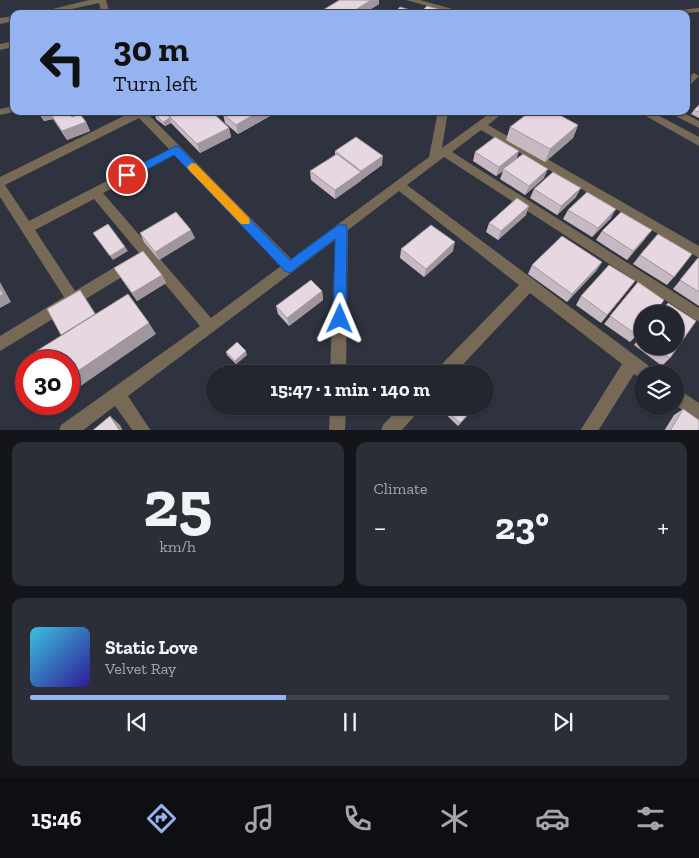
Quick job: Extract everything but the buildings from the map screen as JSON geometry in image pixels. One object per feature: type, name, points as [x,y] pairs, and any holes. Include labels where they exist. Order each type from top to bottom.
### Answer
[{"type":"street","points":[[55,10],[101,0]]},
{"type":"street","points":[[328,10],[344,0]]},
{"type":"street","points":[[410,0],[459,10]]},
{"type":"street","points":[[690,80],[694,76]]},
{"type":"street","points":[[0,182],[134,115]]},
{"type":"street","points":[[143,115],[290,267]]},
{"type":"street","points":[[439,155],[443,115]]},
{"type":"street","points":[[67,430],[210,327],[495,115]]},
{"type":"street","points":[[658,115],[699,142]]},
{"type":"street","points":[[678,115],[699,125]]},
{"type":"street","points":[[481,125],[699,253]]},
{"type":"street","points":[[27,228],[176,150]]},
{"type":"street","points":[[439,155],[699,316]]},
{"type":"street","points":[[399,185],[635,365]]},
{"type":"street","points":[[0,187],[72,299]]},
{"type":"street","points":[[94,192],[146,255],[210,327]]},
{"type":"street","points":[[338,365],[342,228]]},
{"type":"street","points":[[0,344],[146,255]]},
{"type":"street","points":[[452,365],[529,284]]},
{"type":"street","points":[[588,430],[632,363]]},
{"type":"street","points":[[117,394],[143,430]]},
{"type":"street","points":[[684,402],[699,413]]},
{"type":"street","points":[[337,430],[338,415]]},
{"type":"street","points":[[389,430],[403,415]]},
{"type":"slow traffic","points":[[192,167],[245,221]]},
{"type":"route","points":[[127,175],[176,150],[290,267],[342,228],[340,319]]}]
